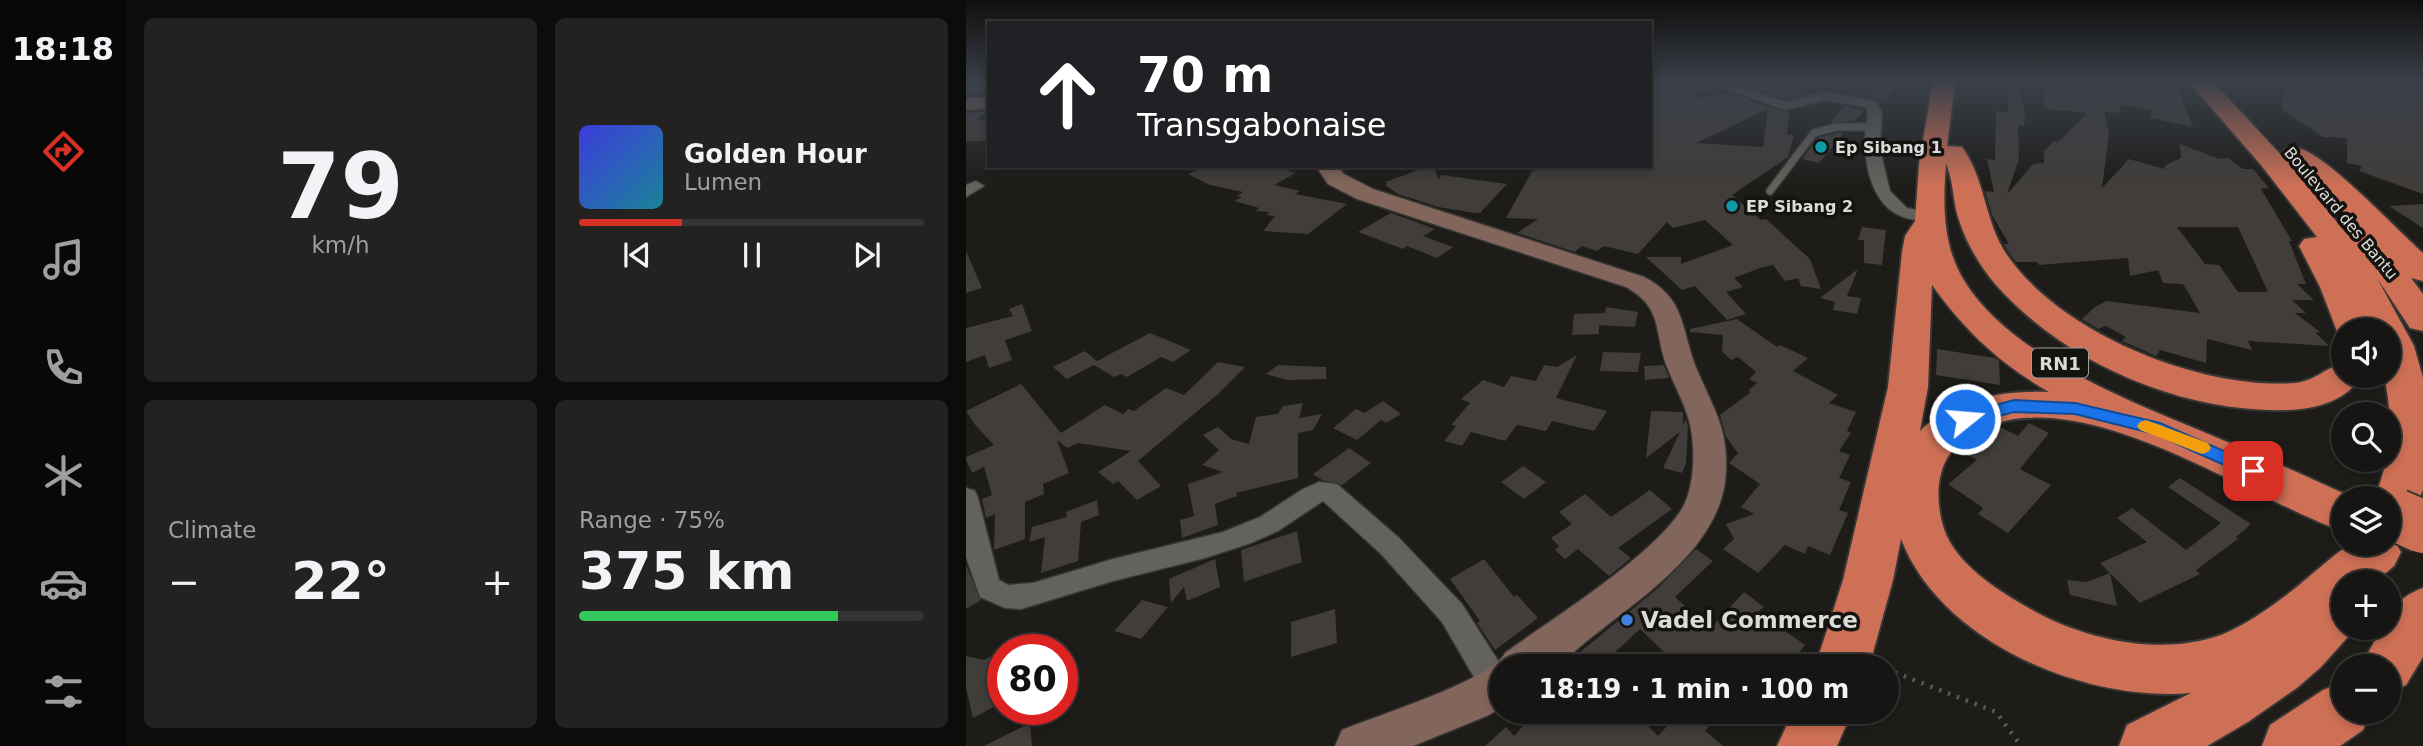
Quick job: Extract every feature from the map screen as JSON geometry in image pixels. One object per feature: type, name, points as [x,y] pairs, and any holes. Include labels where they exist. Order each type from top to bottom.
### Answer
[{"type":"highway","name":"RN1","points":[[1940,116],[1929,219],[1942,271],[1953,291],[1986,328],[2015,353],[2097,401],[2160,429],[2296,482],[2331,492]]},
{"type":"highway","name":"RN1","points":[[1957,116],[1950,223],[1956,252],[1967,275],[2014,330],[2061,364],[2296,482],[2331,505]]},
{"type":"highway","name":"Boulevard des Bantu","points":[[2230,116],[2290,180],[2367,286],[2391,337],[2409,398],[2411,437],[2407,470],[2401,491]]},
{"type":"highway","name":"Boulevard des Bantu","points":[[2256,116],[2294,155],[2396,280],[2423,320]]},
{"type":"highway","points":[[2244,131],[2326,265],[2348,318]]},
{"type":"highway","points":[[1953,153],[1961,162],[1972,214],[1992,256],[2031,299],[2098,345],[2137,365],[2201,390],[2239,397],[2277,399],[2304,395],[2331,386]]},
{"type":"highway","points":[[2294,155],[2325,178],[2423,271]]},
{"type":"highway","points":[[1846,654],[1868,580],[1908,387],[1918,252],[1921,236],[1929,219]]},
{"type":"highway","points":[[1908,387],[1923,344],[1936,331],[1963,324],[2012,336],[2074,375],[2107,389]]},
{"type":"highway","points":[[2160,429],[2075,408],[2039,405],[2014,406],[1965,419],[1945,431],[1930,446],[1919,465],[1915,487],[1916,514],[1924,540],[1938,565],[1953,581],[1985,608],[2017,629],[2083,657],[2121,666],[2164,670],[2195,667],[2231,657],[2263,640],[2368,556]]},
{"type":"highway","points":[[2401,536],[2423,527]]},
{"type":"highway","points":[[2395,654],[2423,611]]},
{"type":"highway","points":[[2147,746],[2217,710],[2256,686],[2311,641],[2331,619]]},
{"type":"highway","points":[[2291,746],[2331,718]]},
{"type":"highway","points":[[1806,746],[1818,724]]},
{"type":"street","points":[[1873,116],[1871,127],[1875,165],[1887,198],[1895,208],[1929,219]]},
{"type":"street","points":[[1328,168],[1336,179],[1365,194],[1634,282],[1653,292],[1664,305],[1680,363],[1706,425],[1708,473],[1706,492],[1700,509],[1683,533],[1654,561],[1536,654]]},
{"type":"street","points":[[966,498],[975,529],[984,580],[995,593],[1009,597],[1028,595],[1112,570],[1194,553],[1265,526],[1319,491],[1328,491],[1390,545],[1489,658]]},
{"type":"street","points":[[1358,746],[1442,714],[1474,700],[1489,690]]},
{"type":"lane","points":[[1770,191],[1814,133],[1836,127],[1871,127]]},
{"type":"path","points":[[1899,674],[1996,712],[2021,746]]},
{"type":"building","points":[[966,116],[982,116],[976,120],[987,120],[987,141],[966,141]]},
{"type":"building","points":[[1652,116],[1754,116],[1696,143],[1763,147],[1767,116],[1789,116],[1787,135],[1794,135],[1788,157],[1732,195],[1761,220],[1766,219],[1810,259],[1821,289],[1801,286],[1798,278],[1785,281],[1773,265],[1760,268],[1734,278],[1743,287],[1726,292],[1746,314],[1727,320],[1695,286],[1682,290],[1646,257],[1681,257],[1681,264],[1733,245],[1705,220],[1673,228],[1667,222],[1638,254],[1604,246],[1597,251],[1582,246],[1575,252],[1517,233],[1538,219],[1506,218],[1532,171],[1549,168],[1652,168]]},
{"type":"building","points":[[1836,116],[1859,116],[1855,121],[1831,122]]},
{"type":"building","points":[[1996,116],[2025,117],[2024,126],[2018,125],[2019,159],[2007,194],[2033,164],[2044,163],[2044,151],[2054,141],[2058,142],[2085,116],[2105,116],[2109,134],[2102,188],[2129,159],[2164,169],[2166,165],[2181,158],[2180,144],[2219,159],[2228,158],[2243,169],[2253,169],[2269,188],[2261,189],[2292,241],[2289,241],[2306,284],[2297,284],[2314,300],[2292,300],[2306,313],[2295,313],[2320,332],[2316,333],[2329,346],[2248,341],[2252,350],[2207,339],[2206,363],[2160,350],[2156,356],[2122,341],[2126,337],[2106,326],[2098,329],[2082,319],[2095,307],[2107,301],[2200,313],[2183,284],[2163,283],[2158,270],[2130,276],[2128,258],[2039,265],[2037,262],[2016,262],[2004,244],[2009,244],[1992,215],[1985,191],[1994,192],[1987,159],[1995,160]],"holes":[[[2177,227],[2238,227],[2268,292],[2238,292],[2219,265],[2205,264]]]},
{"type":"building","points":[[2151,116],[2189,116],[2193,127],[2151,118]]},
{"type":"building","points":[[2291,116],[2423,116],[2423,194],[2359,171],[2362,166],[2347,163],[2347,138],[2323,137]]},
{"type":"building","name":"Ep Sibang 1","points":[[1844,133],[1819,163],[1802,159],[1818,138]]},
{"type":"building","points":[[1202,168],[1280,168],[1296,173],[1274,185],[1300,191],[1295,194],[1347,204],[1308,234],[1263,231],[1275,216],[1266,215],[1270,212],[1256,211],[1259,208],[1234,201],[1242,197],[1237,196],[1243,192],[1210,185],[1188,174]]},
{"type":"building","points":[[1424,168],[1435,168],[1438,179],[1442,175],[1507,184],[1480,213],[1475,213],[1438,207],[1398,194],[1385,185],[1388,184],[1385,182]]},
{"type":"building","points":[[2423,204],[2423,228],[2389,206]]},
{"type":"building","points":[[1391,213],[1435,229],[1423,236],[1453,247],[1437,258],[1358,232]]},
{"type":"building","points":[[1862,227],[1886,230],[1882,265],[1864,263],[1864,240],[1858,240]]},
{"type":"building","points":[[966,251],[982,288],[966,293]]},
{"type":"building","points":[[1858,269],[1847,296],[1861,298],[1857,314],[1833,310],[1835,302],[1820,298]]},
{"type":"building","points":[[1022,304],[1032,331],[1005,340],[1012,360],[989,368],[985,355],[966,362],[966,328],[1013,316],[1009,309]]},
{"type":"building","points":[[1606,307],[1638,312],[1635,327],[1599,325],[1599,334],[1572,335],[1574,314],[1605,313]]},
{"type":"building","points":[[1737,319],[1777,347],[1780,345],[1808,358],[1793,371],[1838,395],[1829,403],[1856,412],[1847,431],[1851,433],[1839,451],[1850,455],[1839,478],[1851,482],[1839,510],[1848,513],[1830,555],[1808,546],[1805,554],[1785,545],[1758,573],[1723,549],[1734,539],[1726,524],[1754,514],[1741,507],[1760,484],[1729,463],[1738,453],[1726,437],[1720,415],[1751,392],[1748,391],[1757,383],[1749,379],[1756,372],[1738,357],[1731,360],[1722,351],[1723,335],[1690,332],[1690,329]]},
{"type":"building","points":[[1150,333],[1191,350],[1173,362],[1161,357],[1127,377],[1121,374],[1114,377],[1094,365],[1067,379],[1053,367],[1085,351],[1097,361]]},
{"type":"building","points":[[1937,349],[1995,358],[1999,361],[2000,385],[1936,375]]},
{"type":"building","points":[[1603,352],[1641,353],[1638,372],[1600,371]]},
{"type":"building","points":[[1577,355],[1556,398],[1607,411],[1594,431],[1552,421],[1546,431],[1517,425],[1505,441],[1471,432],[1462,446],[1444,441],[1456,426],[1451,425],[1470,403],[1461,399],[1483,380],[1504,387],[1511,376],[1536,381],[1544,365],[1557,367]]},
{"type":"building","points":[[1218,362],[1245,367],[1218,394],[1138,461],[1161,486],[1137,500],[1118,481],[1113,484],[1098,472],[1131,451],[1078,443],[1067,448],[1057,440],[1069,473],[1043,484],[1044,494],[1025,502],[1025,539],[994,550],[995,514],[986,518],[982,499],[992,495],[984,467],[972,473],[966,457],[994,445],[966,411],[1021,384],[1061,433],[1105,405],[1123,414],[1128,409],[1134,411],[1166,388],[1184,395]]},
{"type":"building","points":[[1278,365],[1326,367],[1326,379],[1287,380],[1266,374]]},
{"type":"building","points":[[1664,365],[1669,378],[1645,380],[1644,366]]},
{"type":"building","points":[[1383,401],[1401,414],[1386,423],[1381,420],[1357,440],[1333,428],[1356,409],[1364,413]]},
{"type":"building","points":[[1303,403],[1299,418],[1322,414],[1313,430],[1298,433],[1298,478],[1236,493],[1237,496],[1215,504],[1218,525],[1182,538],[1180,520],[1194,516],[1188,484],[1223,472],[1202,465],[1219,450],[1203,435],[1218,427],[1231,439],[1249,444],[1256,417],[1278,414],[1283,406]]},
{"type":"building","points":[[1651,411],[1683,412],[1683,425],[1686,419],[1688,427],[1686,464],[1682,473],[1663,468],[1680,432],[1646,458]]},
{"type":"building","points":[[2029,423],[2049,433],[2020,469],[2051,485],[2008,533],[1978,514],[1983,508],[1948,484],[1977,460],[1964,453],[1977,438],[1998,426],[2018,436]]},
{"type":"building","points":[[1349,448],[1371,463],[1342,485],[1322,480],[1313,474]]},
{"type":"building","points":[[1523,466],[1546,482],[1524,499],[1501,482]]},
{"type":"building","points":[[2180,478],[2251,524],[2236,537],[2238,539],[2196,570],[2200,574],[2140,603],[2100,563],[2147,542],[2117,518],[2132,508],[2186,550],[2221,523],[2168,487]]},
{"type":"building","points":[[1650,490],[1672,509],[1618,548],[1631,558],[1609,576],[1578,549],[1565,559],[1555,550],[1559,546],[1551,538],[1572,524],[1559,512],[1585,494],[1611,517]]},
{"type":"building","points":[[1097,500],[1099,515],[1081,522],[1078,561],[1041,573],[1045,537],[1029,542],[1032,527],[1067,517],[1066,512]]},
{"type":"building","points":[[1297,531],[1302,562],[1244,582],[1241,550]]},
{"type":"building","points":[[1696,549],[1713,561],[1675,597],[1710,629],[1744,592],[1764,607],[1758,612],[1805,645],[1798,654],[1666,654],[1640,629],[1613,654],[1578,654],[1658,588]]},
{"type":"building","points":[[1215,559],[1220,587],[1187,601],[1184,587],[1171,603],[1169,579]]},
{"type":"building","points":[[1484,559],[1514,597],[1517,595],[1538,618],[1495,650],[1477,623],[1480,621],[1450,579]]},
{"type":"building","points":[[966,565],[981,600],[966,609]]},
{"type":"building","points":[[2110,573],[2117,606],[2070,595],[2067,580],[2086,582]]},
{"type":"building","points":[[1142,600],[1168,607],[1141,639],[1114,631]]},
{"type":"building","points":[[1335,609],[1337,643],[1291,657],[1291,622]]},
{"type":"building","points":[[966,656],[987,658],[987,711],[973,718],[966,688]]},
{"type":"building","points":[[1524,724],[1646,724],[1658,736],[1669,724],[1711,724],[1705,731],[1723,746],[1485,746],[1506,727],[1514,736]]},
{"type":"building","points":[[1026,725],[1030,725],[1032,746],[984,746]]},
{"type":"slow traffic","points":[[2146,426],[2160,429],[2202,448]]},
{"type":"place","name":"Ep Sibang 1","points":[[1821,147]]},
{"type":"place","name":"EP Sibang 2","points":[[1732,206]]},
{"type":"place","name":"Vadel Commerce","points":[[1627,620]]},
{"type":"route","points":[[1965,419],[2014,406],[2075,408],[2160,429],[2253,471]]}]
